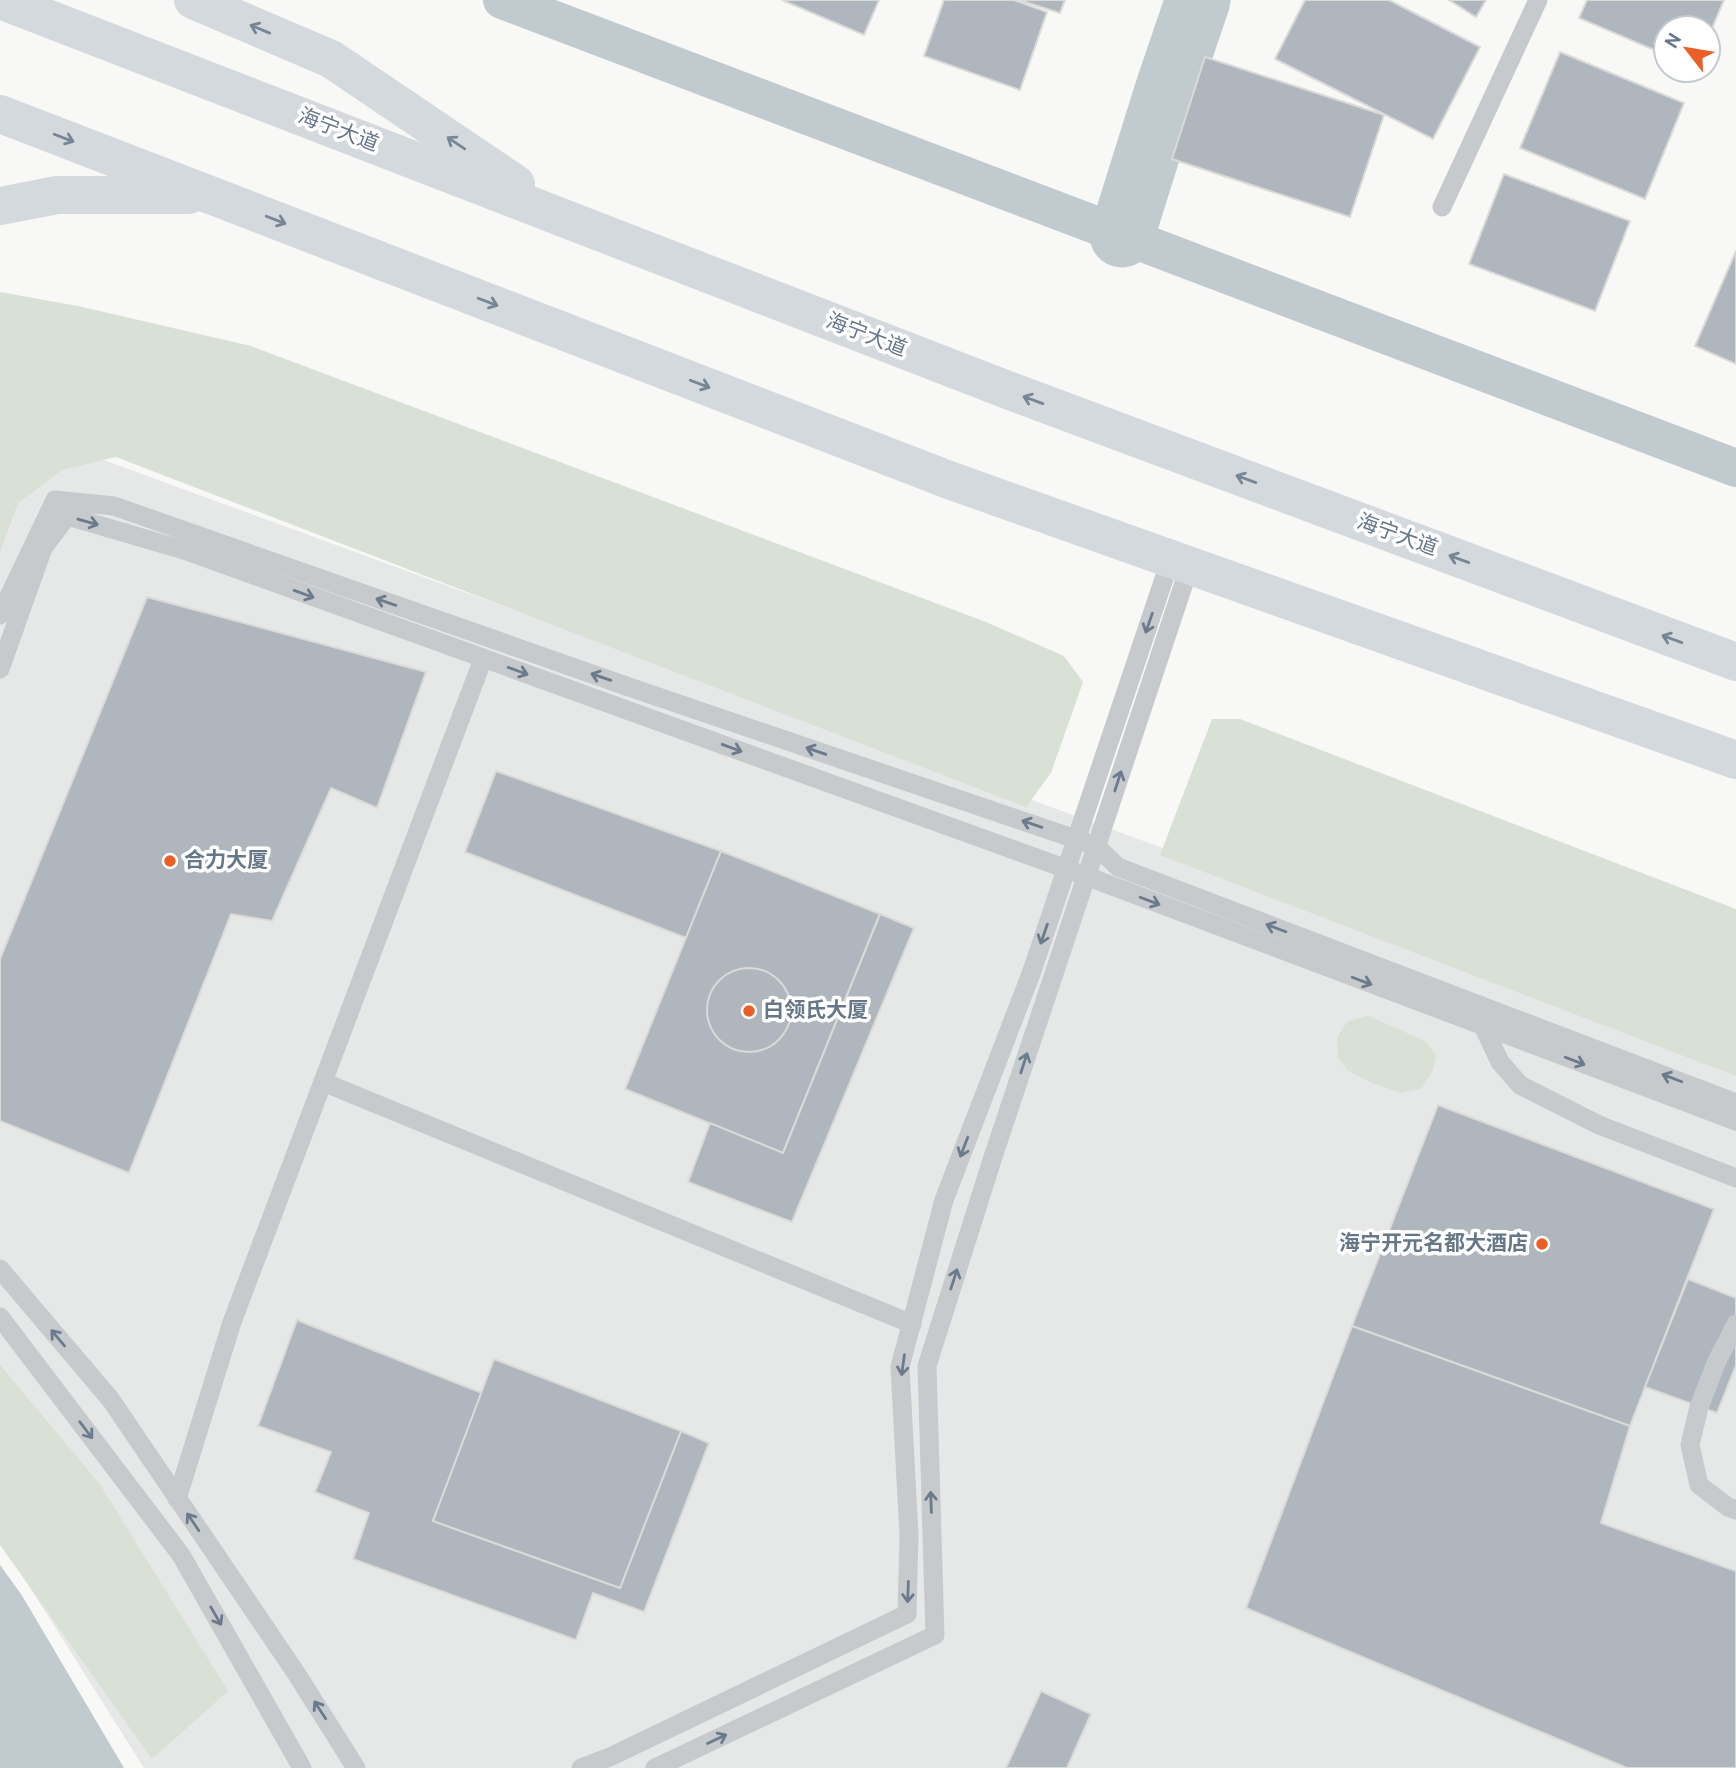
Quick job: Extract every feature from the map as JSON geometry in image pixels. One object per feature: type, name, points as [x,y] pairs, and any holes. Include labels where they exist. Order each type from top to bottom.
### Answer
[{"type":"highway","name":"海宁大道","points":[[0,0],[1005,389],[1736,662]]},
{"type":"highway","points":[[193,0],[331,59],[573,222]]},
{"type":"highway","points":[[0,114],[949,480],[1736,760]]},
{"type":"highway","points":[[0,206],[57,195],[211,195]]},
{"type":"lane","points":[[1442,207],[1538,0]]},
{"type":"lane","points":[[0,615],[55,500],[114,506],[603,678],[1096,846],[1118,867],[1736,1102]]},
{"type":"lane","points":[[0,670],[43,548],[67,516],[187,551],[1086,876],[1736,1121]]},
{"type":"lane","points":[[581,1768],[612,1756],[907,1614],[909,1535],[900,1367],[944,1200],[1032,971],[1076,840],[1181,562]]},
{"type":"lane","points":[[655,1768],[935,1635],[927,1366],[1096,846],[1181,562]]},
{"type":"lane","points":[[177,1499],[232,1322],[483,659]]},
{"type":"lane","points":[[1452,994],[1483,1026],[1500,1062],[1520,1085],[1599,1125],[1736,1178]]},
{"type":"lane","points":[[323,1082],[912,1324]]},
{"type":"lane","points":[[0,1269],[111,1400],[296,1673],[356,1768]]},
{"type":"lane","points":[[0,1317],[181,1555],[302,1768]]},
{"type":"lane","points":[[1736,1324],[1717,1361],[1699,1407],[1690,1446],[1699,1485],[1736,1510]]},
{"type":"shaded area","points":[[0,292],[78,306],[251,346],[986,622],[1064,656],[1083,682],[1051,773],[1026,807],[116,457],[62,470],[18,503],[0,552]]},
{"type":"shaded area","points":[[0,422],[1736,1058],[1736,1768],[144,1768],[0,1540]]},
{"type":"shaded area","points":[[1212,719],[1240,719],[1736,909],[1736,1076],[1160,855]]},
{"type":"shaded area","points":[[1368,1016],[1425,1041],[1436,1055],[1433,1070],[1422,1088],[1401,1093],[1347,1070],[1338,1057],[1337,1037],[1348,1021]]},
{"type":"shaded area","points":[[0,1365],[99,1483],[228,1691],[152,1759],[0,1545]]},
{"type":"shaded area","points":[[0,1565],[21,1594],[124,1768],[0,1768]]},
{"type":"building","points":[[782,0],[879,0],[864,35]]},
{"type":"building","points":[[944,0],[1014,0],[1047,12],[1020,90],[924,56]]},
{"type":"building","points":[[1019,0],[1065,0],[1060,13]]},
{"type":"building","points":[[1305,0],[1389,0],[1480,47],[1433,139],[1275,59]]},
{"type":"building","points":[[1449,0],[1486,0],[1476,17]]},
{"type":"building","points":[[1587,0],[1724,0],[1718,14],[1652,14],[1652,49],[1579,18]]},
{"type":"building","points":[[1560,52],[1684,103],[1645,199],[1520,148]]},
{"type":"building","points":[[1205,57],[1384,115],[1350,217],[1172,159]]},
{"type":"building","points":[[1504,174],[1630,221],[1595,311],[1469,264]]},
{"type":"building","points":[[1736,251],[1736,364],[1695,346]]},
{"type":"building","name":"合力大厦","points":[[147,597],[426,672],[377,808],[331,788],[272,921],[231,914],[129,1173],[0,1121],[0,959]]},
{"type":"building","points":[[496,771],[721,851],[686,938],[465,852]]},
{"type":"building","name":"白领氏大厦","points":[[721,851],[880,914],[783,1153],[625,1089]]},
{"type":"building","points":[[880,914],[914,928],[792,1222],[688,1182],[710,1123],[783,1153]]},
{"type":"building","points":[[741,968],[757,968],[773,975],[784,986],[791,1002],[788,1026],[779,1040],[757,1052],[741,1052],[725,1045],[714,1034],[707,1018],[707,1002],[714,986],[725,975]]},
{"type":"building","name":"海宁开元名都大酒店","points":[[1438,1105],[1714,1209],[1630,1426],[1352,1326]]},
{"type":"building","points":[[1688,1279],[1736,1298],[1736,1365],[1717,1413],[1645,1387]]},
{"type":"building","points":[[297,1320],[482,1393],[433,1521],[620,1588],[681,1431],[709,1443],[644,1612],[593,1593],[576,1640],[353,1559],[369,1513],[315,1492],[331,1452],[258,1426]]},
{"type":"building","points":[[1352,1326],[1630,1426],[1601,1523],[1736,1571],[1736,1768],[1627,1768],[1246,1608]]},
{"type":"building","points":[[494,1359],[681,1431],[620,1588],[433,1521]]},
{"type":"building","points":[[1041,1691],[1091,1714],[1067,1768],[1006,1768]]},
{"type":"waterway","points":[[502,0],[1736,468]]},
{"type":"waterway","points":[[1122,235],[1198,0]]},
{"type":"place","name":"合力大厦","points":[[170,861]]},
{"type":"place","name":"白领氏大厦","points":[[749,1011]]},
{"type":"place","name":"海宁开元名都大酒店","points":[[1542,1244]]}]
